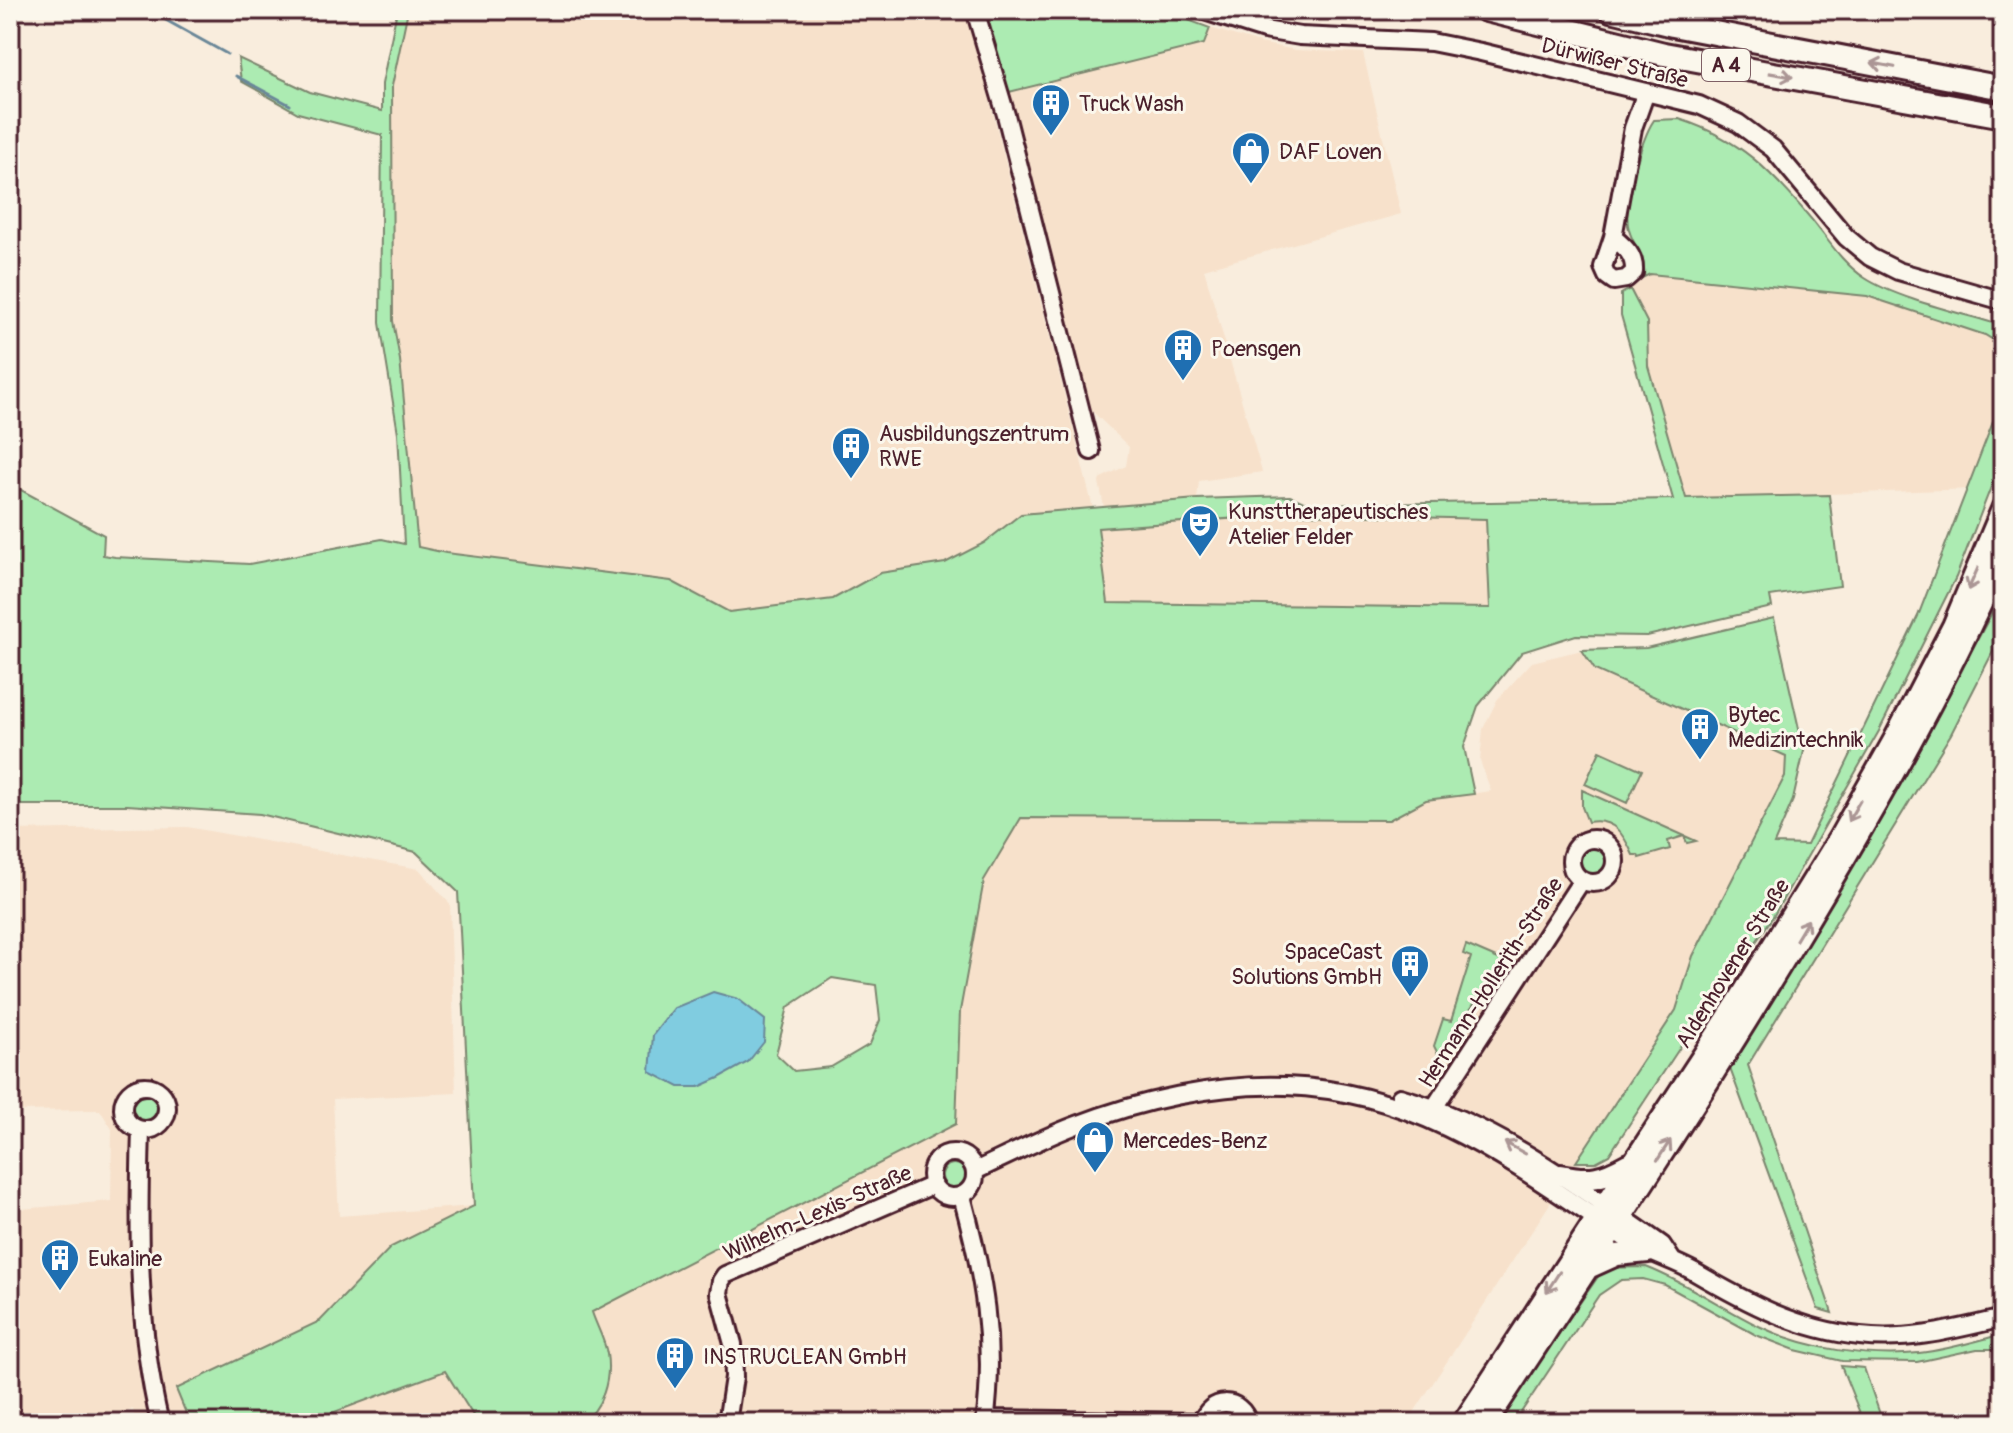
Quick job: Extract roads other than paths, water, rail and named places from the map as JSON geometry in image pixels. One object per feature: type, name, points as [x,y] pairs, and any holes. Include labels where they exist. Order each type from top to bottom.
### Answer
[{"type":"highway","name":"A 4","points":[[1486,10],[1664,54],[2003,116]]},
{"type":"highway","name":"A 4","points":[[1611,10],[1673,25],[2003,88]]},
{"type":"main road","name":"Aldenhovener Straße","points":[[1486,1423],[1586,1269],[1631,1162],[1744,992],[1846,826],[1953,626],[2003,507]]},
{"type":"main road","name":"Aldenhovener Straße","points":[[1463,1423],[1744,1026],[1853,846],[1908,747],[2003,556]]},
{"type":"main road","points":[[1561,1175],[1580,1179],[1602,1178],[1631,1162]]},
{"type":"main road","points":[[1586,1269],[1617,1255],[1648,1252]]},
{"type":"street","points":[[975,10],[1006,115],[1091,451]]},
{"type":"street","name":"Dürwißer Straße","points":[[1201,10],[1264,30],[1300,36],[1431,42],[1646,92],[1719,113],[1758,136],[1778,154],[1856,247],[1885,265],[2003,301]]},
{"type":"street","points":[[1613,237],[1633,128],[1646,92]]},
{"type":"street","name":"Hermann-Hollerith-Straße","points":[[1431,1113],[1582,880]]},
{"type":"street","name":"Hermann-Hollerith-Straße","points":[[973,1167],[1073,1126],[1120,1111],[1202,1091],[1285,1086],[1331,1091],[1431,1113],[1506,1143],[1561,1175],[1609,1216]]},
{"type":"street","name":"Hermann-Hollerith-Straße","points":[[1431,1113],[1510,1162],[1609,1216]]},
{"type":"street","points":[[141,1130],[138,1215],[142,1303],[151,1386],[160,1423]]},
{"type":"street","points":[[959,1154],[973,1167],[974,1184],[962,1196],[947,1197],[933,1185],[931,1171],[938,1158],[959,1154]]},
{"type":"street","name":"Wilhelm-Lexis-Straße","points":[[727,1423],[734,1377],[733,1344],[719,1293],[725,1275],[933,1185]]},
{"type":"street","points":[[962,1196],[985,1293],[990,1365],[985,1421],[1202,1423],[1209,1409],[1222,1403],[1236,1405],[1248,1423]]},
{"type":"street","points":[[1609,1216],[1648,1252],[1672,1260],[1797,1324],[1862,1337],[1917,1336],[2003,1318]]},
{"type":"street","points":[[1609,1216],[1662,1245],[1672,1260]]},
{"type":"water","points":[[713,992],[738,999],[765,1020],[764,1042],[748,1062],[699,1087],[679,1087],[650,1072],[653,1035],[674,1008]]},
{"type":"waterway","points":[[160,10],[162,18],[227,54]]},
{"type":"waterway","points":[[236,76],[290,105]]},
{"type":"place","name":"Truck Wash","points":[[1051,137]]},
{"type":"place","name":"DAF Loven","points":[[1251,185]]},
{"type":"place","name":"Poensgen","points":[[1183,382]]},
{"type":"place","name":"Ausbildungszentrum RWE","points":[[851,480]]},
{"type":"place","name":"Kunsttherapeutisches Atelier Felder","points":[[1200,558]]},
{"type":"place","name":"Bytec Medizintechnik","points":[[1700,761]]},
{"type":"place","name":"SpaceCast Solutions GmbH","points":[[1410,998]]},
{"type":"place","name":"Mercedes-Benz","points":[[1095,1174]]},
{"type":"place","name":"Eukaline","points":[[60,1292]]},
{"type":"place","name":"INSTRUCLEAN GmbH","points":[[675,1390]]}]
